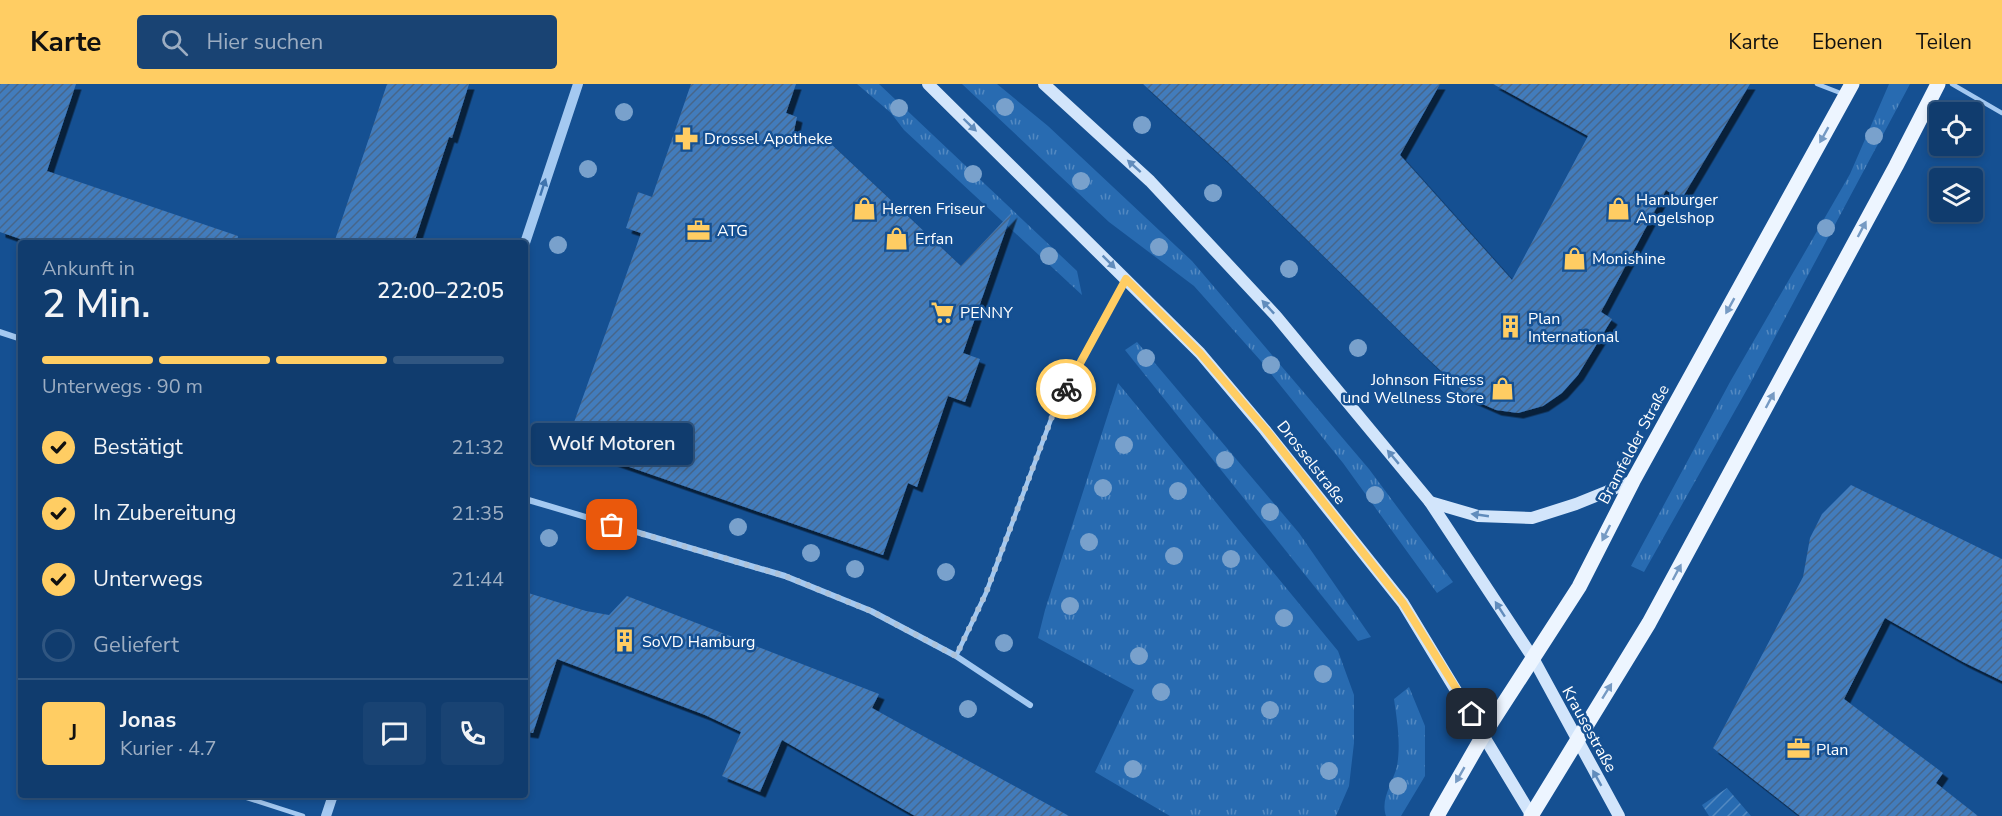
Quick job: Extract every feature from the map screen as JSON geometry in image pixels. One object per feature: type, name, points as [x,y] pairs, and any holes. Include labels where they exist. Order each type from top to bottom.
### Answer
[{"type":"main road","name":"Drosselstraße","points":[[928,84],[1200,353],[1266,430],[1403,603],[1484,734]]},
{"type":"main road","points":[[1044,84],[1150,181],[1276,316],[1430,502],[1533,658]]},
{"type":"main road","points":[[1484,734],[1532,816],[1649,623],[1938,84]]},
{"type":"main road","name":"Bramfelder Straße","points":[[1437,816],[1484,734],[1579,587],[1633,481],[1849,90]]},
{"type":"main road","points":[[1430,502],[1478,516],[1532,518],[1576,504],[1633,481]]},
{"type":"main road","name":"Krausestraße","points":[[1533,658],[1618,816]]},
{"type":"street","points":[[526,240],[578,84]]},
{"type":"street","points":[[0,332],[18,338]]},
{"type":"street","points":[[528,501],[785,576],[871,611],[956,656],[1030,705]]},
{"type":"street","points":[[326,816],[332,798]]},
{"type":"lane","points":[[1817,84],[1849,90]]},
{"type":"lane","points":[[1952,84],[2002,113]]},
{"type":"lane","points":[[956,656],[986,593],[1053,414],[1126,279]]},
{"type":"lane","points":[[247,798],[303,816]]},
{"type":"green space","points":[[857,84],[879,84],[1077,271],[1082,295],[904,130],[891,113]]},
{"type":"green space","points":[[962,84],[997,84],[1048,126],[1192,261],[1369,469],[1453,582],[1437,593],[1343,463],[1260,360],[1194,286],[1109,222]]},
{"type":"green space","points":[[1889,84],[1910,84],[1750,384],[1644,572],[1631,566],[1730,382],[1850,174]]},
{"type":"green space","points":[[1137,342],[1299,533],[1371,637],[1358,641],[1125,350]]},
{"type":"green space","points":[[1118,383],[1338,651],[1354,695],[1354,743],[1349,786],[1336,816],[1170,816],[1095,772],[1134,690],[1038,638]]},
{"type":"green space","points":[[1409,687],[1425,726],[1425,776],[1401,816],[1386,816],[1386,797],[1397,766],[1399,749],[1394,699]]},
{"type":"green space","points":[[1727,788],[1751,816],[1709,816],[1702,805]]},
{"type":"building","points":[[0,84],[76,84],[47,171],[238,236],[237,240],[23,240],[0,232]]},
{"type":"building","points":[[387,84],[469,84],[415,240],[335,240]]},
{"type":"building","points":[[691,84],[796,84],[786,113],[797,117],[794,131],[830,143],[961,266],[1012,212],[963,353],[980,359],[965,402],[948,396],[917,487],[908,483],[883,555],[566,445],[641,233],[626,228],[638,192],[652,197]]},
{"type":"building","points":[[1143,84],[1440,84],[1400,155],[1512,280],[1588,136],[1493,84],[1750,84],[1681,200],[1666,190],[1601,312],[1612,319],[1578,375],[1562,393],[1543,406],[1518,413],[1496,410],[1471,399],[1228,162]]},
{"type":"building","points":[[1851,485],[2002,559],[2002,681],[1885,618],[1844,699],[1943,773],[1936,783],[1978,816],[1800,816],[1713,748],[1803,577],[1810,538],[1822,514]]},
{"type":"building","points":[[528,593],[586,611],[609,615],[627,596],[879,694],[872,708],[1069,816],[915,816],[782,740],[760,792],[722,776],[741,732],[705,715],[557,659],[533,733],[528,732]]},
{"type":"way so far","points":[[612,525],[785,576],[871,611],[956,656],[986,593],[1053,414],[1066,389]]},
{"type":"place","name":"Drossel Apotheke","points":[[686,138]]},
{"type":"place","name":"Herren Friseur","points":[[864,208]]},
{"type":"place","name":"Hamburger Angelshop","points":[[1618,208]]},
{"type":"place","name":"ATG","points":[[699,230]]},
{"type":"place","name":"Erfan","points":[[897,238]]},
{"type":"place","name":"Monishine","points":[[1574,258]]},
{"type":"place","name":"PENNY","points":[[942,312]]},
{"type":"place","name":"Plan International","points":[[1510,327]]},
{"type":"place","name":"Johnson Fitness und Wellness Store","points":[[1502,388]]},
{"type":"place","name":"Wolf Motoren","points":[[612,525]]},
{"type":"place","name":"SoVD Hamburg","points":[[624,641]]},
{"type":"place","name":"Plan","points":[[1798,749]]},
{"type":"route","points":[[1066,389],[1126,279],[1200,353],[1266,430],[1403,603],[1472,714]]}]
